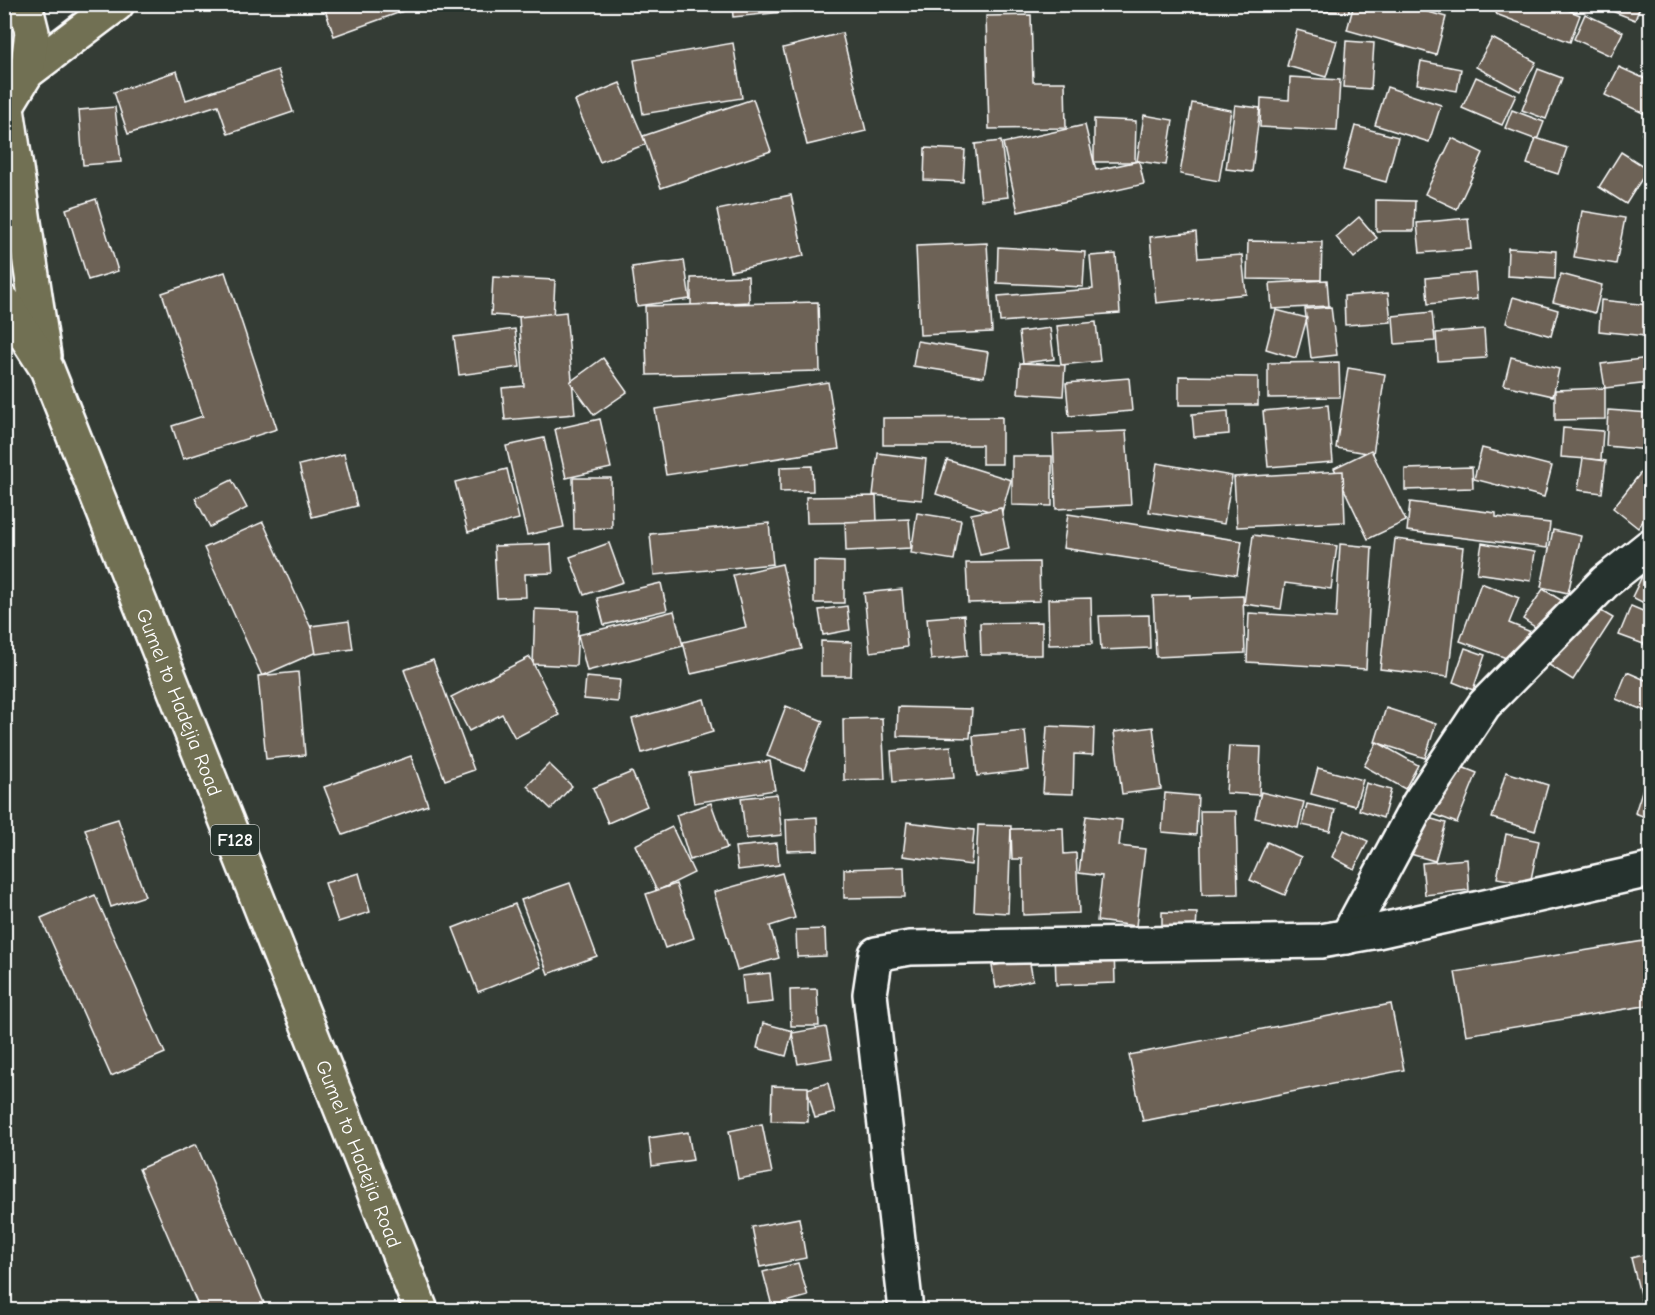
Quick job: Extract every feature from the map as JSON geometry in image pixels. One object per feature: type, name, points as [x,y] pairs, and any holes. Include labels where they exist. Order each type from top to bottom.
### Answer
[{"type":"main road","name":"F128","points":[[25,4],[32,32],[27,72],[6,109],[46,369]]},
{"type":"main road","points":[[27,72],[117,4]]},
{"type":"main road","name":"Gumel to Hadejia Road","points":[[4,302],[46,369],[421,1311]]},
{"type":"street","points":[[1347,937],[1419,803],[1484,705],[1605,582],[1650,546]]},
{"type":"street","points":[[906,1311],[870,994],[876,954],[910,948],[1309,941],[1347,937],[1650,870]]},
{"type":"building","points":[[323,4],[423,4],[334,36]]},
{"type":"building","points":[[732,4],[794,4],[795,11],[733,17]]},
{"type":"building","points":[[1320,4],[1349,4],[1349,12],[1319,11]]},
{"type":"building","points":[[1354,4],[1401,4],[1446,17],[1436,55],[1347,30]]},
{"type":"building","points":[[1500,4],[1554,4],[1580,15],[1570,42],[1496,14]]},
{"type":"building","points":[[1594,4],[1641,4],[1635,20]]},
{"type":"building","points":[[1585,14],[1623,32],[1611,56],[1574,39]]},
{"type":"building","points":[[1031,15],[1033,82],[1065,82],[1066,128],[989,129],[986,16]]},
{"type":"building","points":[[1297,30],[1337,41],[1326,77],[1287,66]]},
{"type":"building","points":[[842,33],[866,131],[807,145],[783,48]]},
{"type":"building","points":[[1492,38],[1536,62],[1520,91],[1476,67]]},
{"type":"building","points":[[1346,41],[1374,43],[1371,89],[1343,87]]},
{"type":"building","points":[[733,43],[742,98],[643,114],[634,60]]},
{"type":"building","points":[[1421,61],[1461,69],[1457,91],[1417,84]]},
{"type":"building","points":[[1619,67],[1650,81],[1650,101],[1645,114],[1605,95]]},
{"type":"building","points":[[1538,69],[1562,78],[1546,119],[1522,110]]},
{"type":"building","points":[[278,70],[293,112],[228,134],[218,105],[128,134],[114,92],[177,71],[186,100]]},
{"type":"building","points":[[1290,77],[1340,80],[1337,131],[1260,127],[1261,98],[1289,100]]},
{"type":"building","points":[[1476,77],[1516,95],[1502,125],[1462,108]]},
{"type":"building","points":[[620,83],[646,144],[600,162],[575,101]]},
{"type":"building","points":[[1387,87],[1441,105],[1429,142],[1375,125]]},
{"type":"building","points":[[753,99],[771,151],[661,188],[643,136]]},
{"type":"building","points":[[1192,103],[1231,110],[1219,181],[1180,174]]},
{"type":"building","points":[[1235,105],[1260,108],[1252,172],[1226,169]]},
{"type":"building","points":[[115,107],[121,162],[83,165],[79,110]]},
{"type":"building","points":[[1650,107],[1650,137],[1642,134]]},
{"type":"building","points":[[1512,110],[1544,122],[1537,140],[1505,128]]},
{"type":"building","points":[[1144,115],[1173,120],[1166,165],[1137,161]]},
{"type":"building","points":[[1094,119],[1136,121],[1135,162],[1094,162]]},
{"type":"building","points":[[1085,125],[1096,170],[1139,161],[1144,184],[1018,212],[1003,143]]},
{"type":"building","points":[[1355,126],[1398,137],[1386,182],[1343,170]]},
{"type":"building","points":[[1452,138],[1483,153],[1457,209],[1425,194]]},
{"type":"building","points":[[1536,138],[1567,148],[1558,174],[1527,164]]},
{"type":"building","points":[[1001,141],[1008,197],[981,200],[975,144]]},
{"type":"building","points":[[925,148],[965,150],[963,182],[924,180]]},
{"type":"building","points":[[1621,152],[1648,169],[1626,204],[1599,187]]},
{"type":"building","points":[[791,195],[804,256],[730,271],[717,210]]},
{"type":"building","points":[[96,199],[118,271],[88,280],[66,209]]},
{"type":"building","points":[[1376,200],[1415,201],[1414,231],[1376,231]]},
{"type":"building","points":[[1582,211],[1625,218],[1616,264],[1574,257]]},
{"type":"building","points":[[1359,217],[1377,238],[1354,258],[1336,237]]},
{"type":"building","points":[[1468,218],[1471,249],[1420,253],[1417,223]]},
{"type":"building","points":[[1196,232],[1198,258],[1242,255],[1246,294],[1156,303],[1150,237]]},
{"type":"building","points":[[1248,241],[1322,242],[1321,280],[1247,279]]},
{"type":"building","points":[[987,243],[992,332],[920,335],[916,246]]},
{"type":"building","points":[[998,247],[1085,252],[1083,287],[997,283]]},
{"type":"building","points":[[1508,248],[1556,251],[1555,279],[1507,276]]},
{"type":"building","points":[[1116,254],[1120,313],[1000,322],[998,296],[1093,289],[1090,256]]},
{"type":"building","points":[[684,260],[690,299],[637,306],[632,267]]},
{"type":"building","points":[[225,272],[277,429],[183,459],[172,426],[203,416],[162,293]]},
{"type":"building","points":[[1475,273],[1477,299],[1428,304],[1426,278]]},
{"type":"building","points":[[1561,274],[1602,285],[1595,313],[1553,302]]},
{"type":"building","points":[[748,276],[749,302],[691,305],[691,278]]},
{"type":"building","points":[[493,277],[555,280],[553,319],[491,315]]},
{"type":"building","points":[[1327,280],[1329,306],[1272,309],[1270,283]]},
{"type":"building","points":[[1388,293],[1391,322],[1345,325],[1344,296]]},
{"type":"building","points":[[1513,297],[1558,310],[1551,336],[1506,323]]},
{"type":"building","points":[[1601,300],[1648,305],[1645,336],[1599,331]]},
{"type":"building","points":[[818,302],[820,371],[647,375],[645,306]]},
{"type":"building","points":[[1331,307],[1337,355],[1311,358],[1305,309]]},
{"type":"building","points":[[1276,310],[1307,318],[1296,358],[1266,349]]},
{"type":"building","points":[[566,312],[575,414],[505,420],[502,388],[524,386],[519,317]]},
{"type":"building","points":[[1432,312],[1435,341],[1395,344],[1393,316]]},
{"type":"building","points":[[1096,322],[1100,361],[1061,365],[1057,326]]},
{"type":"building","points":[[1050,328],[1054,359],[1023,363],[1019,332]]},
{"type":"building","points":[[515,329],[520,367],[459,375],[454,337]]},
{"type":"building","points":[[1484,329],[1486,358],[1438,361],[1436,333]]},
{"type":"building","points":[[917,341],[988,352],[984,377],[913,366]]},
{"type":"building","points":[[1511,357],[1559,369],[1553,396],[1504,385]]},
{"type":"building","points":[[603,358],[627,392],[594,415],[570,382]]},
{"type":"building","points":[[1649,358],[1650,383],[1605,388],[1601,364]]},
{"type":"building","points":[[1339,362],[1340,397],[1268,398],[1268,363]]},
{"type":"building","points":[[1020,363],[1065,365],[1063,396],[1018,393]]},
{"type":"building","points":[[1348,368],[1385,374],[1373,454],[1336,448]]},
{"type":"building","points":[[1179,376],[1258,377],[1258,405],[1179,405]]},
{"type":"building","points":[[1129,378],[1132,411],[1069,416],[1066,383]]},
{"type":"building","points":[[828,382],[839,449],[666,475],[655,409]]},
{"type":"building","points":[[1605,388],[1605,419],[1555,420],[1555,390]]},
{"type":"building","points":[[1328,405],[1333,462],[1268,467],[1263,411]]},
{"type":"building","points":[[1608,410],[1650,413],[1650,450],[1606,446]]},
{"type":"building","points":[[1228,411],[1229,434],[1194,437],[1192,414]]},
{"type":"building","points":[[1002,417],[1002,464],[982,464],[982,445],[883,445],[883,418]]},
{"type":"building","points":[[600,419],[611,468],[566,478],[555,429]]},
{"type":"building","points":[[1563,428],[1603,431],[1601,460],[1561,457]]},
{"type":"building","points":[[1126,431],[1131,505],[1056,509],[1053,434]]},
{"type":"building","points":[[544,438],[564,527],[527,535],[506,446]]},
{"type":"building","points":[[1482,448],[1552,466],[1544,497],[1474,479]]},
{"type":"building","points":[[1371,450],[1406,521],[1368,539],[1334,468]]},
{"type":"building","points":[[878,453],[926,459],[922,500],[873,495]]},
{"type":"building","points":[[344,454],[357,506],[312,517],[299,465]]},
{"type":"building","points":[[1012,456],[1052,456],[1052,506],[1012,505]]},
{"type":"building","points":[[1583,458],[1606,461],[1602,493],[1578,490]]},
{"type":"building","points":[[947,460],[1011,480],[1001,515],[936,494]]},
{"type":"building","points":[[1650,461],[1650,512],[1638,528],[1613,508]]},
{"type":"building","points":[[1157,463],[1232,476],[1224,524],[1149,512]]},
{"type":"building","points":[[812,466],[813,491],[780,492],[780,467]]},
{"type":"building","points":[[1472,467],[1473,488],[1405,490],[1405,469]]},
{"type":"building","points":[[507,469],[519,519],[468,532],[455,482]]},
{"type":"building","points":[[1343,471],[1345,522],[1237,527],[1234,477]]},
{"type":"building","points":[[573,478],[611,478],[612,528],[574,529]]},
{"type":"building","points":[[232,480],[247,508],[210,527],[195,498]]},
{"type":"building","points":[[876,496],[877,522],[807,523],[806,497]]},
{"type":"building","points":[[1410,502],[1496,513],[1496,517],[1550,523],[1547,548],[1407,531]]},
{"type":"building","points":[[1001,508],[1009,549],[980,555],[971,514]]},
{"type":"building","points":[[917,513],[961,520],[954,560],[911,553]]},
{"type":"building","points":[[1068,514],[1242,541],[1237,575],[1063,548]]},
{"type":"building","points":[[909,519],[911,548],[846,551],[845,522]]},
{"type":"building","points":[[263,522],[321,650],[262,676],[204,548]]},
{"type":"building","points":[[769,523],[773,564],[654,575],[650,534]]},
{"type":"building","points":[[1553,530],[1581,536],[1568,593],[1541,587]]},
{"type":"building","points":[[1253,535],[1337,546],[1331,589],[1285,583],[1281,609],[1244,604]]},
{"type":"building","points":[[1395,539],[1463,547],[1448,677],[1380,669]]},
{"type":"building","points":[[609,543],[623,582],[584,595],[570,557]]},
{"type":"building","points":[[1482,543],[1535,552],[1531,581],[1477,573]]},
{"type":"building","points":[[551,544],[553,573],[525,574],[526,597],[497,598],[494,546]]},
{"type":"building","points":[[1340,544],[1372,547],[1366,669],[1247,662],[1249,613],[1336,618]]},
{"type":"building","points":[[814,561],[844,562],[844,603],[814,603]]},
{"type":"building","points":[[1039,562],[1040,601],[968,603],[966,563]]},
{"type":"building","points":[[782,564],[802,649],[691,674],[683,642],[746,627],[733,575]]},
{"type":"building","points":[[1648,564],[1650,565],[1650,606],[1632,597]]},
{"type":"building","points":[[661,583],[667,610],[604,625],[597,598]]},
{"type":"building","points":[[1481,583],[1519,598],[1509,623],[1531,632],[1520,663],[1460,641]]},
{"type":"building","points":[[902,589],[907,647],[870,652],[864,593]]},
{"type":"building","points":[[1543,589],[1564,602],[1544,633],[1523,619]]},
{"type":"building","points":[[1190,595],[1190,598],[1243,596],[1245,653],[1156,657],[1153,596]]},
{"type":"building","points":[[1091,598],[1092,644],[1049,645],[1048,599]]},
{"type":"building","points":[[1589,604],[1613,618],[1573,680],[1549,665]]},
{"type":"building","points":[[847,606],[850,630],[823,635],[819,610]]},
{"type":"building","points":[[1631,606],[1650,614],[1649,646],[1619,635]]},
{"type":"building","points":[[535,609],[579,611],[576,666],[533,664]]},
{"type":"building","points":[[674,611],[683,646],[587,671],[578,635]]},
{"type":"building","points":[[964,615],[967,656],[931,660],[927,618]]},
{"type":"building","points":[[1149,615],[1150,648],[1101,650],[1099,616]]},
{"type":"building","points":[[349,621],[353,649],[316,654],[311,626]]},
{"type":"building","points":[[1042,622],[1042,655],[981,655],[980,623]]},
{"type":"building","points":[[821,641],[852,642],[851,676],[821,676]]},
{"type":"building","points":[[1465,648],[1485,655],[1473,690],[1453,682]]},
{"type":"building","points":[[530,657],[559,715],[515,738],[502,714],[469,731],[451,697]]},
{"type":"building","points":[[433,660],[474,770],[445,780],[404,670]]},
{"type":"building","points":[[298,672],[305,755],[266,759],[258,676]]},
{"type":"building","points":[[1627,672],[1650,682],[1650,713],[1616,699]]},
{"type":"building","points":[[586,677],[620,680],[618,702],[584,699]]},
{"type":"building","points":[[704,699],[713,732],[642,753],[632,719]]},
{"type":"building","points":[[786,706],[823,721],[804,770],[767,756]]},
{"type":"building","points":[[898,707],[972,709],[970,738],[897,736]]},
{"type":"building","points":[[1386,708],[1436,724],[1425,758],[1375,742]]},
{"type":"building","points":[[882,718],[885,779],[844,780],[843,719]]},
{"type":"building","points":[[1047,726],[1094,728],[1093,755],[1074,754],[1073,794],[1043,793]]},
{"type":"building","points":[[1153,727],[1161,789],[1122,794],[1114,732]]},
{"type":"building","points":[[1025,731],[1029,770],[977,776],[973,736]]},
{"type":"building","points":[[1377,742],[1418,765],[1405,789],[1364,766]]},
{"type":"building","points":[[951,746],[954,778],[893,782],[891,751]]},
{"type":"building","points":[[1229,746],[1261,747],[1259,795],[1226,793]]},
{"type":"building","points":[[411,756],[428,805],[343,835],[324,787]]},
{"type":"building","points":[[1444,760],[1477,773],[1457,823],[1425,811]]},
{"type":"building","points":[[770,761],[775,790],[694,803],[689,773]]},
{"type":"building","points":[[549,764],[572,786],[551,809],[527,786]]},
{"type":"building","points":[[1650,766],[1650,819],[1635,813]]},
{"type":"building","points":[[1318,768],[1363,780],[1355,806],[1311,794]]},
{"type":"building","points":[[632,772],[647,806],[608,823],[593,788]]},
{"type":"building","points":[[1506,772],[1548,785],[1535,831],[1492,818]]},
{"type":"building","points":[[1366,783],[1391,790],[1383,818],[1359,810]]},
{"type":"building","points":[[1261,792],[1304,802],[1298,828],[1255,818]]},
{"type":"building","points":[[1165,793],[1198,796],[1196,835],[1162,832]]},
{"type":"building","points":[[777,794],[782,835],[746,839],[741,798]]},
{"type":"building","points":[[711,803],[727,848],[690,860],[676,815]]},
{"type":"building","points":[[1307,804],[1335,810],[1330,831],[1302,825]]},
{"type":"building","points":[[1200,811],[1236,811],[1238,894],[1202,895]]},
{"type":"building","points":[[1414,814],[1446,823],[1435,861],[1403,852]]},
{"type":"building","points":[[1086,816],[1122,820],[1119,846],[1145,849],[1136,926],[1097,921],[1102,876],[1079,873]]},
{"type":"building","points":[[817,817],[818,850],[787,851],[786,819]]},
{"type":"building","points":[[118,819],[145,896],[111,907],[85,829]]},
{"type":"building","points":[[907,822],[974,830],[971,865],[903,856]]},
{"type":"building","points":[[978,825],[1011,826],[1008,913],[974,911]]},
{"type":"building","points":[[672,827],[694,873],[657,891],[635,845]]},
{"type":"building","points":[[1063,828],[1064,854],[1076,853],[1079,913],[1023,915],[1022,859],[1012,859],[1011,829]]},
{"type":"building","points":[[1344,830],[1368,841],[1354,869],[1332,857]]},
{"type":"building","points":[[1506,834],[1539,841],[1530,884],[1497,878]]},
{"type":"building","points":[[1267,842],[1301,857],[1285,895],[1250,880]]},
{"type":"building","points":[[777,843],[779,865],[738,870],[735,847]]},
{"type":"building","points":[[1467,859],[1469,890],[1425,895],[1422,863]]},
{"type":"building","points":[[904,867],[905,897],[844,898],[844,869]]},
{"type":"building","points":[[359,873],[370,912],[338,922],[325,883]]},
{"type":"building","points":[[782,873],[795,918],[770,926],[779,958],[737,970],[714,892]]},
{"type":"building","points":[[570,883],[597,956],[548,974],[521,900]]},
{"type":"building","points":[[676,884],[694,938],[665,948],[646,894]]},
{"type":"building","points":[[95,895],[165,1053],[111,1076],[41,918]]},
{"type":"building","points":[[515,904],[541,967],[478,992],[453,928]]},
{"type":"building","points":[[1162,912],[1197,913],[1196,931],[1162,930]]},
{"type":"building","points":[[825,929],[826,956],[797,957],[796,930]]},
{"type":"building","points":[[1650,940],[1650,1005],[1466,1035],[1455,972]]},
{"type":"building","points":[[1114,948],[1115,983],[1056,985],[1055,951]]},
{"type":"building","points":[[1029,958],[1033,980],[996,988],[992,966]]},
{"type":"building","points":[[770,973],[773,1002],[745,1005],[742,976]]},
{"type":"building","points":[[817,989],[819,1026],[791,1026],[790,990]]},
{"type":"building","points":[[1391,1004],[1404,1070],[1143,1121],[1129,1055]]},
{"type":"building","points":[[763,1023],[793,1031],[786,1056],[757,1048]]},
{"type":"building","points":[[826,1027],[832,1058],[798,1064],[792,1033]]},
{"type":"building","points":[[828,1083],[835,1113],[815,1118],[807,1089]]},
{"type":"building","points":[[772,1086],[808,1087],[808,1122],[771,1121]]},
{"type":"building","points":[[762,1124],[772,1173],[738,1179],[729,1131]]},
{"type":"building","points":[[688,1132],[693,1160],[652,1166],[649,1138]]},
{"type":"building","points":[[196,1144],[267,1310],[200,1310],[139,1169]]},
{"type":"building","points":[[799,1218],[806,1258],[760,1267],[752,1227]]},
{"type":"building","points":[[1650,1253],[1650,1310],[1644,1310],[1631,1258]]},
{"type":"building","points":[[798,1263],[808,1296],[772,1306],[763,1272]]},
{"type":"building","points":[[856,1304],[857,1310],[788,1310]]}]
